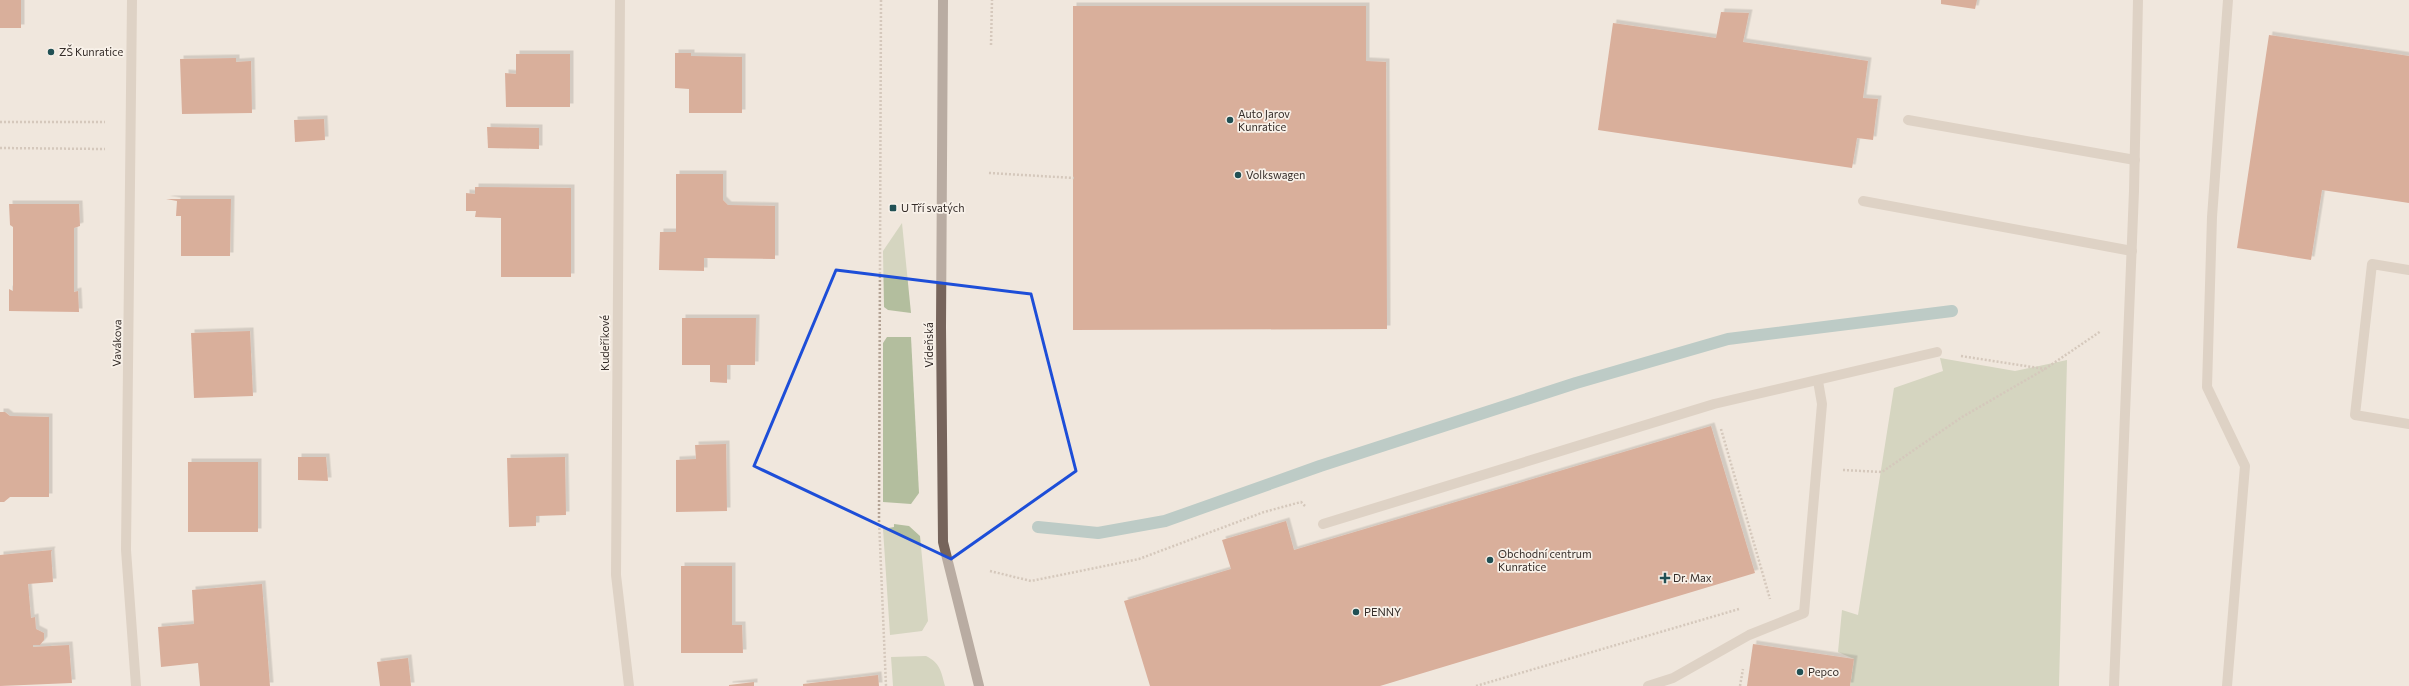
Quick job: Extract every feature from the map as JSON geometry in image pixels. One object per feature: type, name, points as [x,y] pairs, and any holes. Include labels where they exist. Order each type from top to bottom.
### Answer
[{"type":"main road","name":"Vídeňská","points":[[944,0],[941,327],[943,542],[979,686]]},
{"type":"street","name":"Vavákova","points":[[132,0],[126,550],[136,686]]},
{"type":"street","name":"Kudeříkové","points":[[620,0],[616,575],[629,686]]},
{"type":"street","points":[[2114,686],[2132,250],[2138,0]]},
{"type":"street","points":[[2227,686],[2245,466],[2207,387],[2212,217],[2228,0]]},
{"type":"street","points":[[1908,120],[2135,160]]},
{"type":"street","points":[[1862,202],[2132,250]]},
{"type":"street","points":[[2409,270],[2372,264],[2355,415],[2409,424]]},
{"type":"street","points":[[1323,524],[1714,404],[1818,381],[1937,352]]},
{"type":"street","points":[[1648,686],[1674,682],[1749,635],[1804,613],[1822,404],[1818,381]]},
{"type":"path","points":[[881,0],[879,520],[886,686]]},
{"type":"path","points":[[991,45],[992,0]]},
{"type":"path","points":[[0,122],[106,122]]},
{"type":"path","points":[[0,148],[107,149]]},
{"type":"path","points":[[989,173],[1074,178]]},
{"type":"path","points":[[1816,469],[1882,472],[1962,417],[2045,369],[2129,312]]},
{"type":"path","points":[[1937,352],[2045,369]]},
{"type":"path","points":[[1714,404],[1770,600],[1764,601]]},
{"type":"path","points":[[990,571],[1031,581],[1139,559],[1264,512],[1301,502],[1323,524]]},
{"type":"path","points":[[1476,686],[1746,607]]},
{"type":"highlighted area","points":[[836,270],[1031,294],[1076,471],[951,559],[754,466]]},
{"type":"green space","points":[[902,223],[911,313],[888,310],[884,307],[883,251]]},
{"type":"green space","points":[[887,337],[911,337],[919,493],[911,504],[883,502],[883,343]]},
{"type":"green space","points":[[1940,358],[2015,371],[2067,360],[2059,686],[1850,686],[1854,659],[1838,652],[1842,610],[1858,615],[1894,388],[1943,371]]},
{"type":"green space","points":[[894,524],[909,526],[920,536],[928,621],[922,631],[890,635],[883,529],[894,527]]},
{"type":"green space","points":[[926,656],[937,665],[941,672],[945,686],[893,686],[891,657]]},
{"type":"building","points":[[0,0],[21,0],[21,28],[0,28]]},
{"type":"building","points":[[1941,0],[1977,0],[1975,9],[1941,4]]},
{"type":"building","name":"Auto Jarov Kunratice","points":[[1073,6],[1366,6],[1366,61],[1386,62],[1387,329],[1073,330]]},
{"type":"building","points":[[1721,12],[1749,13],[1743,42],[1868,61],[1863,98],[1878,99],[1873,140],[1857,138],[1852,168],[1598,130],[1613,23],[1716,38]]},
{"type":"building","points":[[2269,35],[2409,56],[2409,203],[2322,190],[2311,260],[2237,248]]},
{"type":"building","points":[[675,53],[691,53],[691,56],[742,57],[742,113],[689,113],[689,89],[675,88]]},
{"type":"building","points":[[516,54],[570,54],[570,107],[506,107],[505,73],[516,74]]},
{"type":"building","points":[[236,58],[236,62],[251,61],[252,113],[182,114],[180,59]]},
{"type":"building","points":[[324,119],[325,140],[295,142],[294,120]]},
{"type":"building","points":[[487,127],[539,128],[539,149],[488,148]]},
{"type":"building","points":[[676,174],[723,174],[723,200],[728,205],[775,206],[775,259],[704,258],[704,271],[659,270],[660,232],[676,232]]},
{"type":"building","points":[[475,187],[571,188],[571,277],[501,277],[501,218],[475,217],[476,211],[466,211],[466,193],[475,194]]},
{"type":"building","points":[[166,199],[231,199],[230,256],[181,256],[181,216],[176,216],[177,201]]},
{"type":"building","points":[[9,204],[79,204],[80,226],[74,228],[74,292],[78,291],[79,312],[9,311],[9,289],[13,291],[13,227],[10,225]]},
{"type":"building","points":[[682,318],[756,318],[755,365],[727,365],[727,383],[710,382],[710,365],[682,365]]},
{"type":"building","points":[[250,331],[253,396],[194,398],[191,333]]},
{"type":"building","points":[[0,412],[5,412],[10,416],[49,417],[49,497],[10,497],[4,502],[0,502]]},
{"type":"building","name":"Obchodní centrum Kunratice","points":[[1711,426],[1755,573],[1380,686],[1150,686],[1124,601],[1231,569],[1222,540],[1286,521],[1294,550]]},
{"type":"building","points":[[726,444],[727,511],[676,512],[676,460],[696,459],[695,445]]},
{"type":"building","points":[[298,457],[326,457],[328,481],[298,480]]},
{"type":"building","points":[[565,457],[566,515],[536,516],[536,526],[509,527],[507,458]]},
{"type":"building","points":[[188,462],[258,462],[258,532],[188,532]]},
{"type":"building","points":[[52,550],[53,582],[28,584],[31,618],[35,617],[36,629],[44,633],[44,640],[40,645],[33,645],[33,647],[69,645],[72,683],[0,686],[0,555]]},
{"type":"building","points":[[681,566],[732,566],[732,625],[742,625],[743,653],[681,653]]},
{"type":"building","points":[[262,584],[270,686],[200,686],[198,663],[161,667],[158,627],[194,624],[192,590]]},
{"type":"building","name":"Pepco","points":[[1753,644],[1854,659],[1850,686],[1747,686]]},
{"type":"building","points":[[408,658],[411,686],[380,686],[377,662]]},
{"type":"building","points":[[878,675],[879,686],[803,686],[803,684]]},
{"type":"building","points":[[754,682],[754,686],[729,686],[729,685]]},
{"type":"waterway","points":[[1038,527],[1098,533],[1165,521],[1320,466],[1576,383],[1728,339],[1952,311]]},
{"type":"place","name":"ZŠ Kunratice","points":[[51,52]]},
{"type":"place","name":"Auto Jarov Kunratice","points":[[1230,120]]},
{"type":"place","name":"Volkswagen","points":[[1238,175]]},
{"type":"place","name":"U Tří svatých","points":[[893,208]]},
{"type":"place","name":"Obchodní centrum Kunratice","points":[[1490,560]]},
{"type":"place","name":"Dr. Max","points":[[1665,578]]},
{"type":"place","name":"PENNY","points":[[1356,612]]},
{"type":"place","name":"Pepco","points":[[1800,672]]}]
